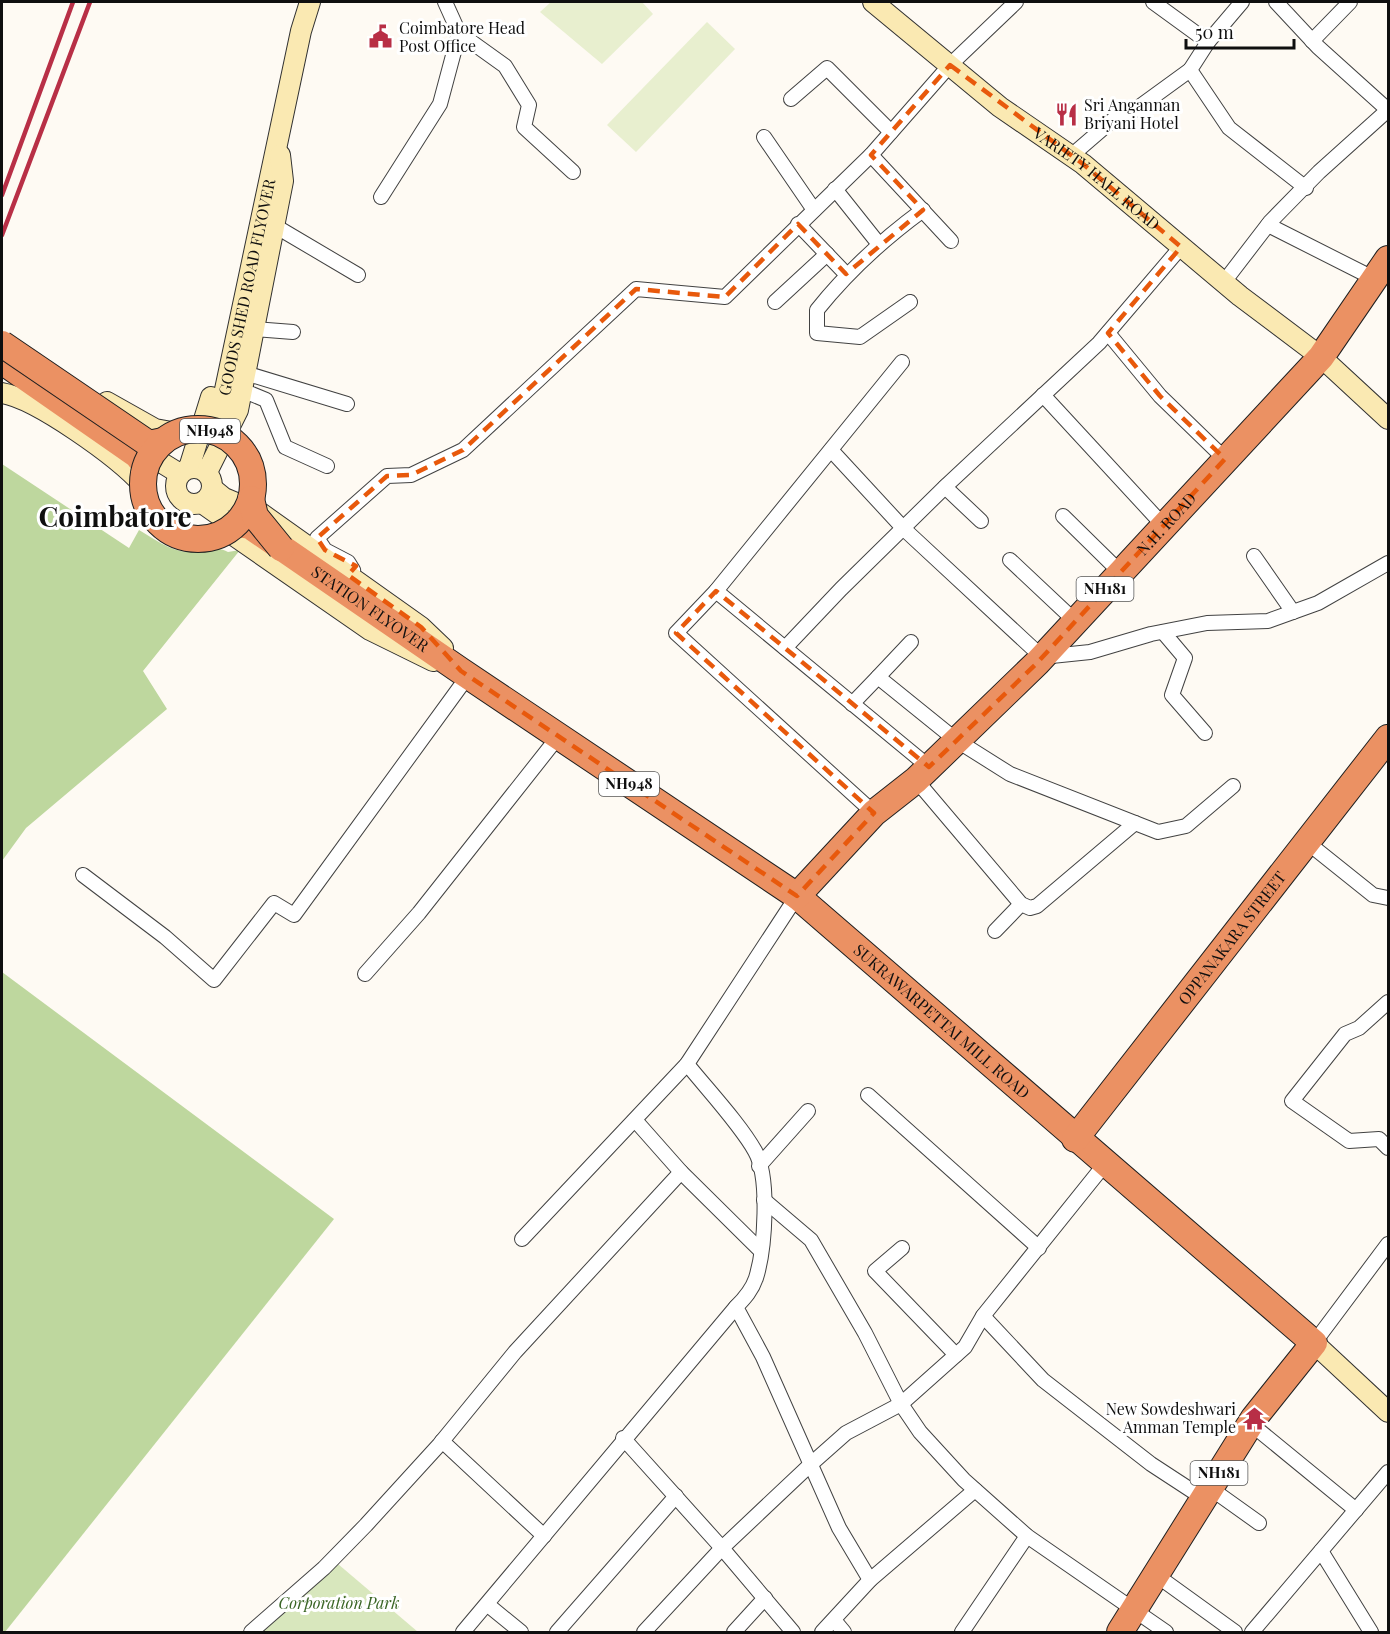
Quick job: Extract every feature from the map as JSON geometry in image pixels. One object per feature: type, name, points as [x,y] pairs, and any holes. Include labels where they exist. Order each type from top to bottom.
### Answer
[{"type":"highway","name":"N.H. ROAD","points":[[797,896],[874,813],[922,773],[1042,657],[1321,357],[1382,269]]},
{"type":"highway","name":"NH948","points":[[2,345],[149,444],[157,457],[190,430],[216,432]]},
{"type":"highway","points":[[2,361],[131,451],[157,457],[147,503],[156,519],[178,534],[204,539],[222,534],[236,524],[251,499]]},
{"type":"highway","name":"STATION FLYOVER","points":[[216,432],[231,440],[243,452],[250,466],[253,483],[251,499],[255,516],[281,548]]},
{"type":"highway","name":"STATION FLYOVER","points":[[236,524],[250,526],[464,673]]},
{"type":"highway","name":"SUKRAWARPETTAI MILL ROAD","points":[[464,673],[797,896],[1075,1139],[1314,1343]]},
{"type":"highway","name":"OPPANAKARA STREET","points":[[1075,1139],[1389,738]]},
{"type":"highway","name":"NH181","points":[[1120,1632],[1251,1424],[1314,1343]]},
{"type":"main road","name":"GOODS SHED ROAD FLYOVER","points":[[216,432],[301,31],[310,2]]},
{"type":"main road","name":"VARIETY HALL ROAD","points":[[873,2],[1000,107],[1071,156],[1224,282],[1321,357],[1389,418]]},
{"type":"main road","points":[[198,481],[234,422],[283,181],[278,141]]},
{"type":"main road","points":[[278,141],[257,172],[209,408],[198,481],[236,537],[370,630],[427,659],[464,673]]},
{"type":"main road","points":[[2,393],[18,396],[126,466],[157,457],[224,498],[262,514],[421,627],[450,655],[464,673]]},
{"type":"main road","name":"SUKRAWARPETTAI MILL ROAD","points":[[1314,1343],[1389,1412]]},
{"type":"street","points":[[445,2],[459,33],[505,66],[529,105],[524,127],[573,171]]},
{"type":"street","points":[[348,575],[353,570],[348,562],[325,550],[317,538],[387,476],[411,475],[463,450],[636,289],[725,297],[871,155],[950,65],[1016,2]]},
{"type":"street","points":[[1153,2],[1208,42]]},
{"type":"street","points":[[1071,156],[1122,112],[1135,110],[1190,70],[1208,42],[1242,2]]},
{"type":"street","points":[[1224,282],[1269,225],[1319,172],[1388,110],[1312,41],[1276,2]]},
{"type":"street","points":[[1312,41],[1350,2]]},
{"type":"street","points":[[381,197],[440,104],[459,33]]},
{"type":"street","points":[[791,99],[827,68],[891,132]]},
{"type":"street","points":[[1190,70],[1229,128],[1306,188]]},
{"type":"street","points":[[764,137],[814,210]]},
{"type":"street","points":[[871,155],[951,241]]},
{"type":"street","points":[[835,189],[878,243]]},
{"type":"street","points":[[910,302],[860,337],[817,333],[817,310],[846,274],[878,243],[923,210]]},
{"type":"street","points":[[798,224],[846,274]]},
{"type":"street","points":[[1269,225],[1382,269]]},
{"type":"street","points":[[275,226],[358,275]]},
{"type":"street","points":[[785,648],[841,589],[945,487],[1108,333],[1181,247]]},
{"type":"street","points":[[775,302],[827,254]]},
{"type":"street","points":[[254,329],[293,332]]},
{"type":"street","points":[[1108,333],[1160,396],[1225,459]]},
{"type":"street","points":[[874,813],[676,633],[716,591],[902,362]]},
{"type":"street","points":[[243,382],[347,404]]},
{"type":"street","points":[[243,382],[266,400],[285,447],[327,466]]},
{"type":"street","points":[[1043,395],[1163,525]]},
{"type":"street","points":[[831,450],[904,529],[1042,657],[1090,652],[1163,632],[1207,623],[1268,621],[1318,603],[1389,563]]},
{"type":"street","points":[[945,487],[981,521]]},
{"type":"street","points":[[1063,516],[1120,572]]},
{"type":"street","points":[[1254,556],[1293,612]]},
{"type":"street","points":[[1010,560],[1074,621]]},
{"type":"street","points":[[716,591],[852,704],[922,773],[1021,904],[1030,908],[1037,906],[1135,823]]},
{"type":"street","points":[[1163,632],[1185,658],[1172,695],[1205,733]]},
{"type":"street","points":[[852,704],[911,642]]},
{"type":"street","points":[[83,875],[165,937],[214,980],[274,903],[294,915],[464,673]]},
{"type":"street","points":[[878,677],[956,740],[1010,774],[1158,832],[1186,826],[1233,786]]},
{"type":"street","points":[[365,974],[419,913],[558,737]]},
{"type":"street","points":[[1308,843],[1373,895],[1389,898]]},
{"type":"street","points":[[522,1239],[687,1064],[797,896]]},
{"type":"street","points":[[995,931],[1021,904]]},
{"type":"street","points":[[1389,1002],[1359,1028],[1345,1034],[1292,1101],[1349,1141],[1379,1139],[1389,1148]]},
{"type":"street","points":[[463,1632],[488,1605],[623,1438],[749,1294],[757,1277],[764,1200],[756,1152],[687,1064]]},
{"type":"street","points":[[868,1095],[1039,1248]]},
{"type":"street","points":[[759,1166],[808,1111]]},
{"type":"street","points":[[635,1120],[681,1172],[760,1250]]},
{"type":"street","points":[[644,1632],[722,1548],[810,1464],[846,1433],[901,1404],[965,1347],[983,1316],[1105,1164]]},
{"type":"street","points":[[251,1632],[324,1568],[442,1441],[515,1352],[681,1172]]},
{"type":"street","points":[[764,1200],[811,1240],[865,1333],[901,1404],[920,1432],[975,1490],[1027,1536],[1166,1632]]},
{"type":"street","points":[[1314,1343],[1389,1244]]},
{"type":"street","points":[[902,1248],[875,1271],[956,1355]]},
{"type":"street","points":[[736,1307],[763,1357],[839,1528],[870,1580]]},
{"type":"street","points":[[983,1316],[1043,1380],[1151,1464],[1259,1523]]},
{"type":"street","points":[[1251,1424],[1356,1510]]},
{"type":"street","points":[[623,1438],[722,1548],[793,1632]]},
{"type":"street","points":[[442,1441],[544,1536]]},
{"type":"street","points":[[1252,1632],[1389,1472]]},
{"type":"street","points":[[822,1632],[870,1580],[975,1490]]},
{"type":"street","points":[[557,1632],[676,1496]]},
{"type":"street","points":[[962,1632],[1027,1536]]},
{"type":"street","points":[[1321,1551],[1371,1632]]},
{"type":"street","points":[[1156,1575],[1235,1632]]},
{"type":"street","points":[[734,1632],[765,1598]]},
{"type":"street","points":[[488,1605],[521,1632]]},
{"type":"street","points":[[834,1620],[844,1632]]},
{"type":"highlighted area","points":[[950,65],[1083,164],[1181,247],[1108,333],[1160,396],[1225,459],[1037,663],[929,767],[716,591],[676,633],[874,813],[797,896],[461,671],[421,627],[348,575],[356,566],[325,550],[317,538],[387,476],[411,475],[463,450],[636,289],[725,297],[798,224],[846,274],[923,210],[871,155]]},
{"type":"green space","points":[[551,2],[642,2],[653,14],[602,64],[540,12]]},
{"type":"green space","points":[[707,22],[735,49],[636,152],[607,125]]},
{"type":"green space","points":[[2,464],[129,548],[139,530],[162,544],[181,551],[240,550],[143,671],[167,709],[26,828],[2,861]]},
{"type":"green space","points":[[2,972],[334,1219],[5,1632],[2,1632]]},
{"type":"green space","name":"Corporation Park","points":[[338,1564],[418,1632],[261,1632]]},
{"type":"railway","points":[[2,195],[73,2]]},
{"type":"railway","points":[[2,235],[90,2]]},
{"type":"place","name":"Coimbatore Head Post Office","points":[[381,37]]},
{"type":"place","name":"Sri Angannan Briyani Hotel","points":[[1066,114]]},
{"type":"place","name":"New Sowdeshwari Amman Temple","points":[[1254,1418]]},
{"type":"district","name":"Coimbatore","points":[[115,517]]}]
